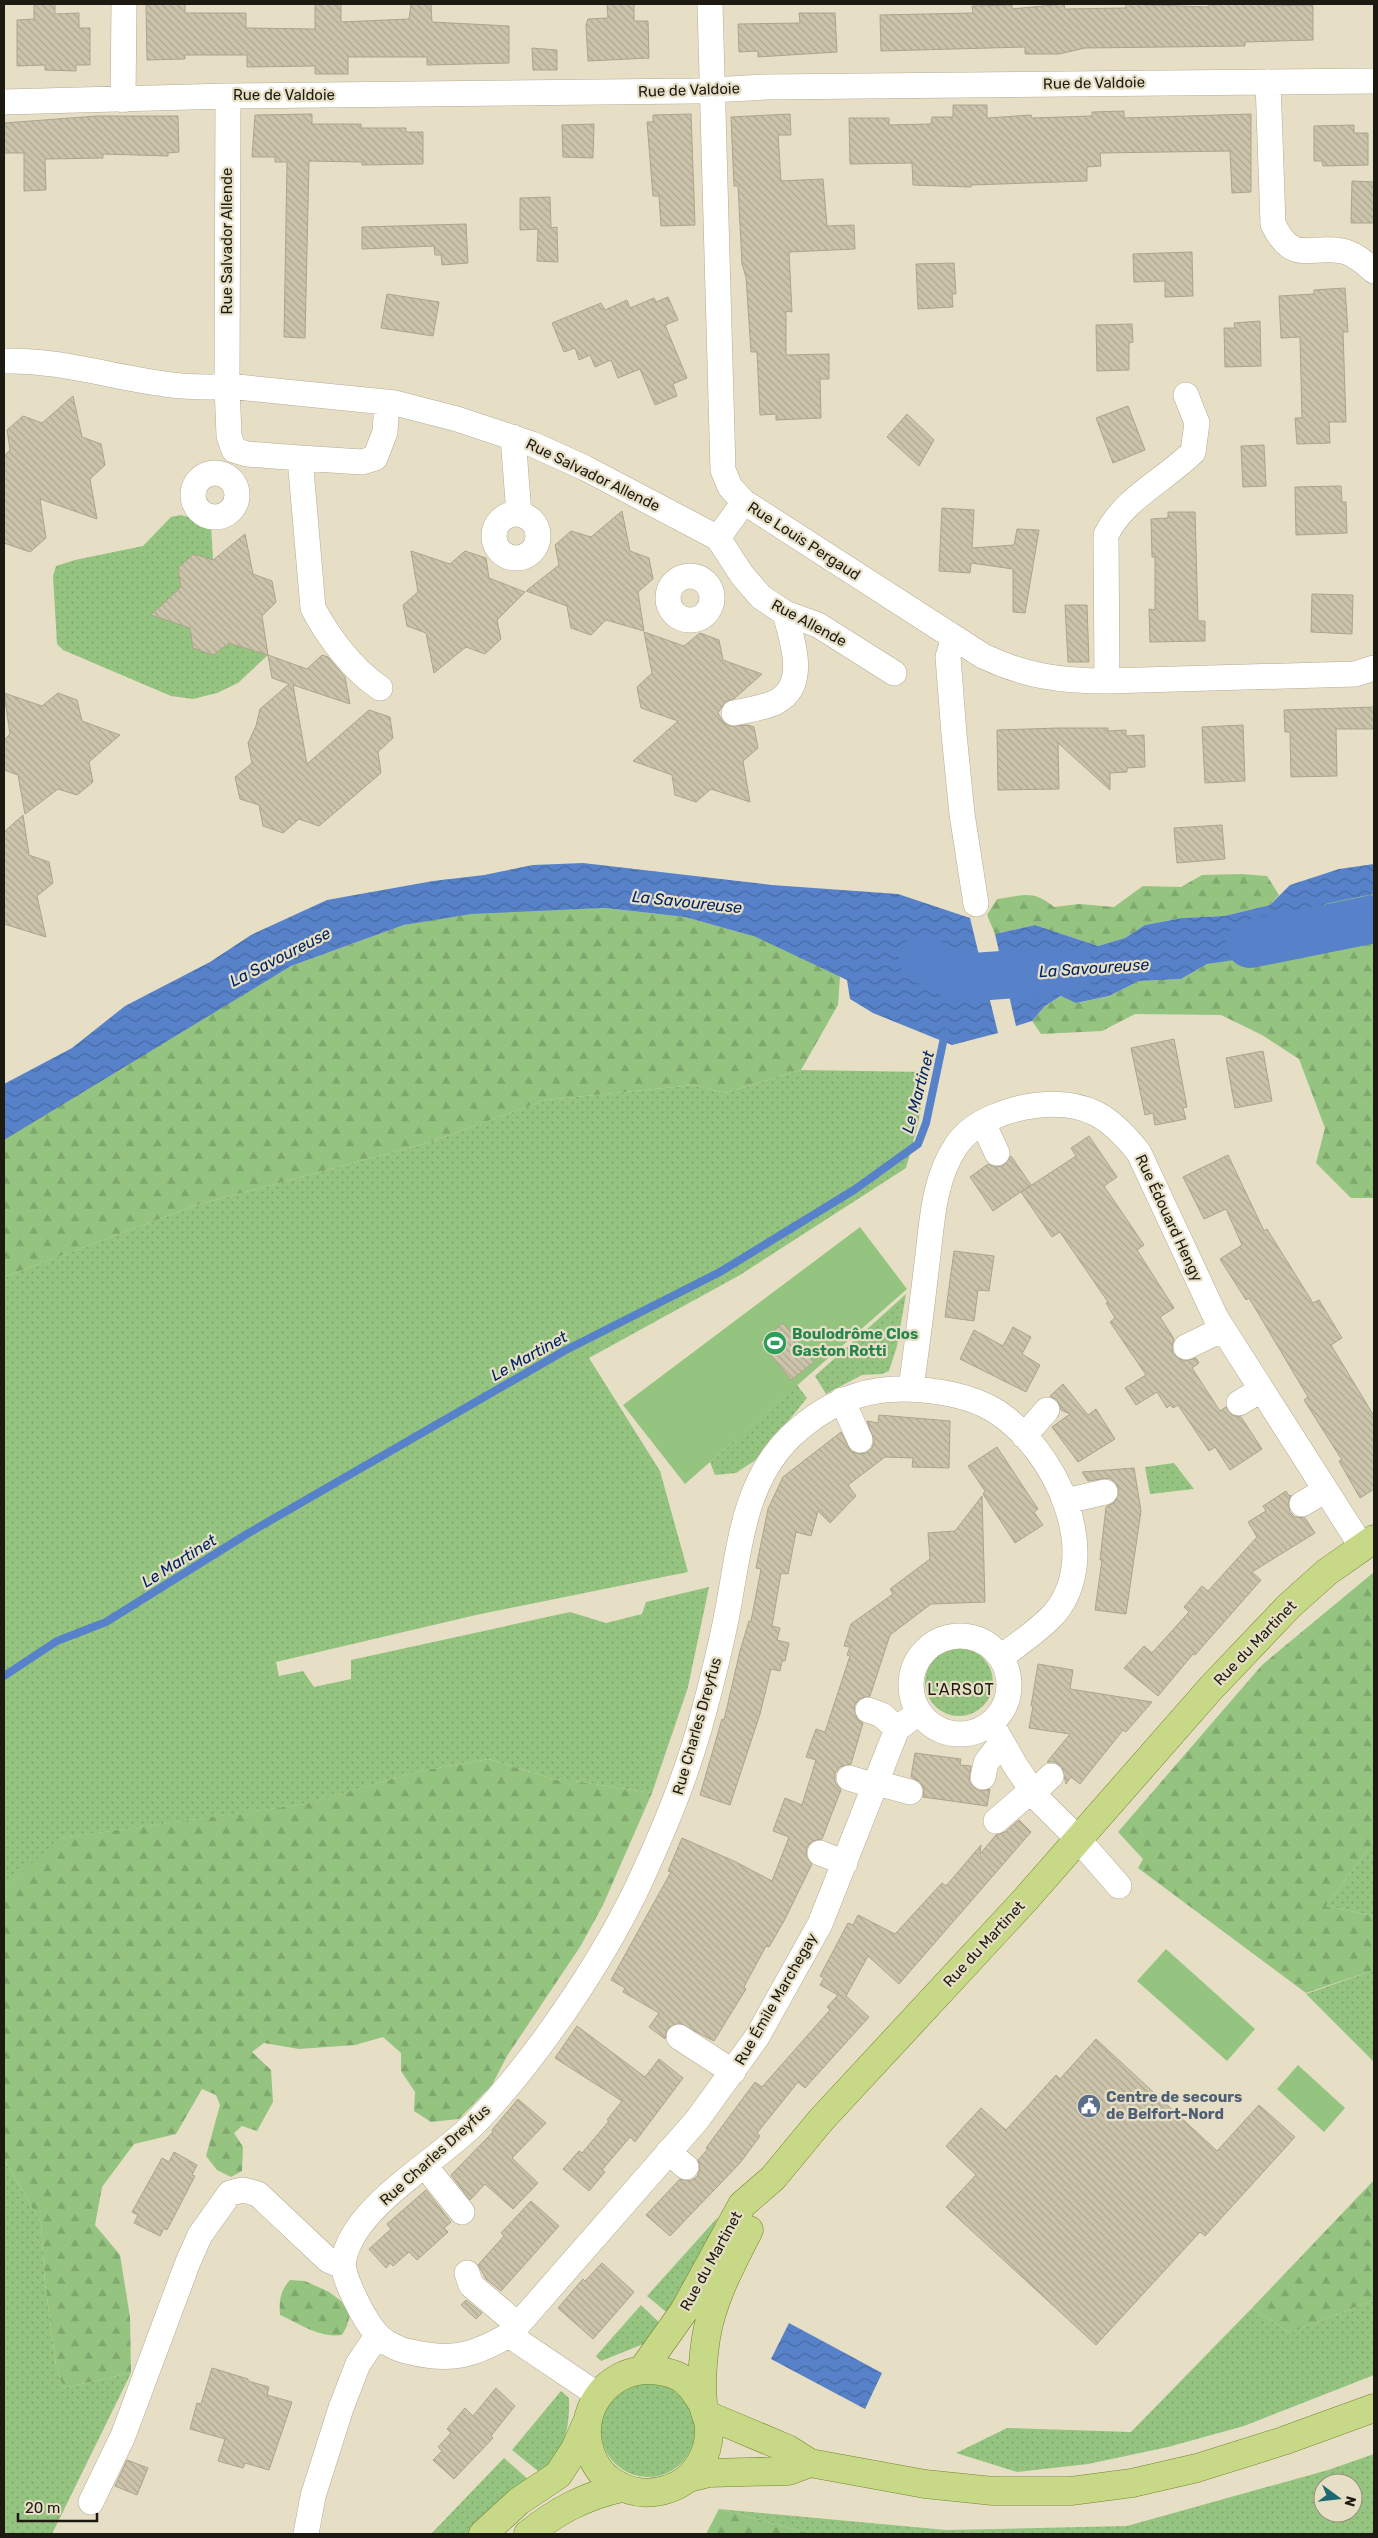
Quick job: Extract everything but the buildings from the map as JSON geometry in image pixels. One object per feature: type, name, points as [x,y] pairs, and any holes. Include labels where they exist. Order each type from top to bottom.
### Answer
[{"type":"main road","name":"Rue du Martinet","points":[[642,2370],[684,2311],[742,2205],[773,2178],[821,2120],[1025,1900],[1211,1688],[1289,1606],[1327,1572],[1368,1543]]},
{"type":"main road","points":[[586,2424],[586,2443],[594,2462],[605,2477],[622,2488],[639,2493],[657,2493],[674,2488],[689,2478],[701,2464],[707,2447],[709,2427],[705,2410],[706,2338],[709,2325],[731,2265],[759,2212],[773,2178]]},
{"type":"main road","points":[[483,2534],[519,2501],[558,2475],[575,2449],[586,2424],[589,2411],[607,2384],[623,2374],[642,2370],[664,2371],[683,2379],[705,2410],[788,2448],[810,2463],[925,2484],[993,2491],[1071,2492],[1132,2483],[1197,2468],[1283,2441],[1374,2408]]},
{"type":"main road","points":[[689,2478],[709,2473],[749,2470],[788,2471],[810,2463]]},
{"type":"main road","points":[[528,2534],[557,2512],[577,2502],[622,2488]]},
{"type":"street","points":[[124,4],[124,100]]},
{"type":"street","name":"Rue Louis Pergaud","points":[[710,4],[723,470],[730,487],[744,502],[983,656],[1004,666],[1040,677],[1076,681],[1107,681],[1226,676],[1355,674],[1374,668]]},
{"type":"street","name":"Rue de Valdoie","points":[[4,102],[228,96],[713,90],[766,87],[1374,81]]},
{"type":"street","points":[[1268,82],[1273,224],[1281,240],[1291,249],[1310,252],[1342,251],[1362,260],[1374,271]]},
{"type":"street","name":"Rue Salvador Allende","points":[[227,386],[228,96]]},
{"type":"street","name":"Rue Salvador Allende","points":[[4,360],[24,360],[137,381],[198,389],[227,386],[387,402],[457,419],[513,438],[585,468],[724,547]]},
{"type":"street","points":[[227,386],[229,436],[234,450]]},
{"type":"street","points":[[1107,681],[1106,535],[1113,522],[1152,484],[1193,452],[1196,423],[1186,395]]},
{"type":"street","points":[[234,450],[247,454],[362,462],[375,458],[384,432],[387,402]]},
{"type":"street","points":[[513,438],[519,514]]},
{"type":"street","points":[[220,472],[234,450]]},
{"type":"street","points":[[300,458],[313,608],[323,628],[368,680],[380,688]]},
{"type":"street","points":[[703,580],[724,547],[744,502]]},
{"type":"street","name":"Rue Allende","points":[[724,547],[742,575],[761,597],[785,613],[818,625],[894,673]]},
{"type":"street","points":[[734,713],[776,702],[787,693],[794,681],[797,663],[785,613]]},
{"type":"street","points":[[954,638],[948,657],[954,734],[962,814],[976,904]]},
{"type":"street","name":"Rue Édouard Hengy","points":[[911,1388],[937,1188],[956,1145],[983,1123],[1004,1113],[1026,1107],[1056,1104],[1090,1111],[1108,1119],[1124,1134],[1139,1153],[1223,1329],[1324,1491],[1368,1543]]},
{"type":"street","points":[[983,1123],[997,1153]]},
{"type":"street","points":[[1186,1347],[1223,1329]]},
{"type":"street","name":"Rue Charles Dreyfus","points":[[342,2266],[347,2249],[357,2228],[382,2202],[475,2122],[538,2047],[603,1949],[635,1893],[658,1844],[693,1750],[726,1619],[744,1523],[758,1484],[787,1440],[812,1418],[842,1400],[870,1391],[911,1388],[946,1393],[975,1400],[1001,1415],[1024,1436],[1057,1482],[1066,1501],[1074,1524],[1075,1549],[1066,1594],[1054,1613],[1022,1643],[1001,1657]]},
{"type":"street","points":[[1239,1403],[1261,1390]]},
{"type":"street","points":[[842,1400],[860,1440]]},
{"type":"street","points":[[1024,1436],[1047,1410]]},
{"type":"street","points":[[1302,1504],[1324,1491]]},
{"type":"street","points":[[1066,1501],[1106,1492]]},
{"type":"street","points":[[983,1777],[986,1762],[996,1733],[1001,1712],[1007,1699],[1009,1684],[1007,1670],[1001,1657],[989,1645],[974,1637],[957,1635],[940,1640],[926,1649],[916,1663],[911,1679],[912,1696],[919,1712],[930,1724],[944,1732],[961,1734],[977,1731],[996,1733],[1039,1786],[1078,1839],[1118,1886]]},
{"type":"street","points":[[868,1710],[882,1715],[897,1729],[919,1712]]},
{"type":"street","name":"Rue Émile Marchegay","points":[[513,2330],[559,2279],[677,2160],[697,2120],[734,2072],[757,2037],[815,1933],[845,1863],[897,1729]]},
{"type":"street","points":[[849,1778],[910,1792]]},
{"type":"street","points":[[996,1821],[1039,1786]]},
{"type":"street","points":[[820,1853],[845,1863]]},
{"type":"street","points":[[679,2037],[734,2072]]},
{"type":"street","points":[[425,2166],[462,2212]]},
{"type":"street","points":[[91,2502],[122,2436],[200,2235],[230,2193],[243,2190],[258,2194],[328,2260],[342,2266],[368,2322],[377,2336],[402,2350],[442,2358],[476,2353],[513,2330]]},
{"type":"street","points":[[467,2273],[471,2285],[513,2330],[598,2395]]},
{"type":"street","points":[[306,2534],[314,2496],[341,2408],[358,2364],[377,2336]]},
{"type":"green space","points":[[181,515],[211,524],[213,560],[194,554],[178,568],[181,587],[151,615],[190,628],[193,648],[213,655],[229,643],[268,655],[238,683],[217,693],[193,699],[171,696],[63,650],[57,644],[53,576],[56,566],[75,560],[143,546],[171,517]]},
{"type":"green space","points":[[1241,874],[1267,876],[1279,895],[1270,905],[1224,916],[1182,918],[1145,925],[1125,938],[1098,946],[1035,925],[995,934],[987,915],[997,899],[1021,895],[1039,898],[1054,907],[1079,904],[1114,907],[1143,886],[1181,887],[1202,875]]},
{"type":"green space","points":[[1374,894],[1374,1198],[1351,1198],[1316,1163],[1325,1128],[1299,1059],[1262,1035],[1221,1015],[1135,1014],[1102,1031],[1041,1034],[1032,1021],[1045,1006],[1062,996],[1077,1003],[1109,996],[1139,981],[1181,979],[1207,964],[1253,956],[1324,903]]},
{"type":"green space","points":[[605,908],[685,917],[756,937],[819,944],[840,977],[838,1005],[801,1070],[725,1093],[694,1085],[546,1100],[427,1143],[197,1205],[4,1277],[4,1133],[291,966],[404,925],[470,913]]},
{"type":"green space","points":[[801,1070],[925,1072],[919,1120],[906,1168],[740,1275],[589,1358],[660,1471],[688,1572],[476,1615],[276,1662],[279,1676],[303,1671],[314,1687],[351,1679],[351,1660],[570,1612],[606,1623],[642,1614],[646,1602],[709,1587],[688,1687],[652,1793],[575,1781],[560,1781],[489,1759],[419,1771],[306,1804],[61,1838],[4,1888],[4,1277],[197,1205],[427,1143],[546,1100],[694,1085],[725,1093]]},
{"type":"green space","name":"Boulodrôme Clos Gaston Rotti","points":[[860,1227],[907,1289],[685,1484],[623,1405]]},
{"type":"green space","points":[[906,1294],[897,1346],[889,1371],[882,1374],[862,1375],[826,1394],[815,1376]]},
{"type":"green space","points":[[797,1385],[807,1398],[757,1459],[736,1473],[715,1475],[710,1462]]},
{"type":"green space","points":[[1174,1463],[1194,1489],[1150,1494],[1145,1467]]},
{"type":"green space","points":[[1374,1572],[1374,1842],[1326,1906],[1374,1916],[1374,1970],[1306,1993],[1138,1868],[1143,1859],[1118,1832],[1262,1665]]},
{"type":"green space","points":[[966,1648],[978,1654],[987,1663],[993,1675],[991,1695],[983,1706],[966,1716],[952,1716],[935,1706],[927,1695],[925,1675],[935,1658],[946,1650]]},
{"type":"green space","points":[[489,1759],[560,1781],[575,1781],[652,1793],[603,1905],[580,1947],[507,2056],[492,2085],[459,2119],[431,2122],[414,2111],[415,2092],[401,2071],[401,2053],[383,2037],[355,2045],[299,2049],[264,2043],[252,2052],[271,2070],[273,2102],[257,2131],[242,2126],[234,2133],[243,2147],[242,2171],[231,2177],[217,2170],[206,2156],[220,2105],[216,2095],[202,2089],[176,2134],[134,2144],[102,2187],[95,2225],[120,2255],[130,2317],[131,2373],[63,2388],[56,2365],[45,2283],[41,2223],[4,2159],[4,1888],[60,1838],[305,1804],[419,1771]]},
{"type":"green space","points":[[1374,1842],[1374,1916],[1326,1906]]},
{"type":"green space","points":[[1166,1949],[1255,2029],[1227,2061],[1137,1981]]},
{"type":"green space","points":[[1374,1970],[1374,2062],[1306,1994]]},
{"type":"green space","points":[[1298,2065],[1345,2108],[1324,2132],[1277,2089]]},
{"type":"green space","points":[[4,2159],[41,2223],[45,2283],[56,2365],[63,2388],[131,2373],[52,2534],[4,2534]]},
{"type":"green space","points":[[1374,2180],[1374,2300],[1290,2333],[1252,2308]]},
{"type":"green space","points":[[718,2217],[706,2247],[671,2316],[647,2296]]},
{"type":"green space","points":[[290,2280],[305,2281],[329,2292],[341,2301],[350,2315],[342,2335],[325,2334],[310,2330],[280,2315],[281,2296]]},
{"type":"green space","points":[[1374,2300],[1374,2375],[1244,2426],[1168,2447],[1088,2464],[1017,2472],[956,2453],[1007,2428],[1131,2432],[1252,2308],[1290,2333]]},
{"type":"green space","points":[[641,2305],[664,2327],[651,2341],[601,2361],[596,2356]]},
{"type":"green space","points":[[648,2383],[666,2386],[681,2397],[692,2412],[695,2430],[692,2448],[681,2463],[666,2474],[648,2477],[630,2474],[615,2463],[604,2448],[601,2430],[604,2412],[615,2397],[630,2386]]},
{"type":"green space","points":[[561,2391],[569,2398],[566,2431],[556,2456],[543,2475],[512,2450]]},
{"type":"green space","points":[[1374,2454],[1374,2534],[812,2534],[719,2509],[946,2530],[1127,2526],[1313,2474],[1313,2523],[1363,2523],[1363,2473],[1317,2473]]},
{"type":"green space","points":[[504,2458],[530,2481],[503,2501],[468,2534],[431,2534]]},
{"type":"green space","points":[[719,2509],[812,2534],[706,2534]]},
{"type":"water","points":[[583,863],[772,885],[898,894],[970,918],[998,1033],[952,1045],[873,1013],[850,999],[847,980],[756,937],[685,917],[605,908],[471,914],[404,925],[291,966],[4,1140],[4,1084],[72,1048],[125,1006],[210,962],[251,935],[327,900],[433,881],[484,875],[533,865]]},
{"type":"water","points":[[1374,864],[1374,894],[1324,904],[1309,949],[1207,964],[1181,979],[1139,981],[1109,996],[1076,1003],[1061,996],[1045,1006],[1032,1021],[1016,1026],[995,934],[1035,925],[1098,946],[1125,938],[1145,925],[1182,918],[1224,916],[1270,905],[1290,885],[1339,869]]},
{"type":"water","points":[[789,2323],[882,2373],[865,2409],[771,2359]]},
{"type":"waterway","name":"La Savoureuse","points":[[1250,944],[1374,919]]},
{"type":"waterway","name":"La Savoureuse","points":[[923,959],[960,978],[1071,970]]},
{"type":"waterway","name":"Le Martinet","points":[[4,1676],[57,1641],[106,1622],[247,1534],[564,1351],[720,1272],[854,1190],[918,1144],[926,1123],[945,1033]]},
{"type":"place","name":"Boulodrôme Clos Gaston Rotti","points":[[775,1343]]},
{"type":"place","name":"Centre de secours de Belfort-Nord","points":[[1089,2106]]},
{"type":"district","name":"L'ARSOT","points":[[961,1689]]}]
